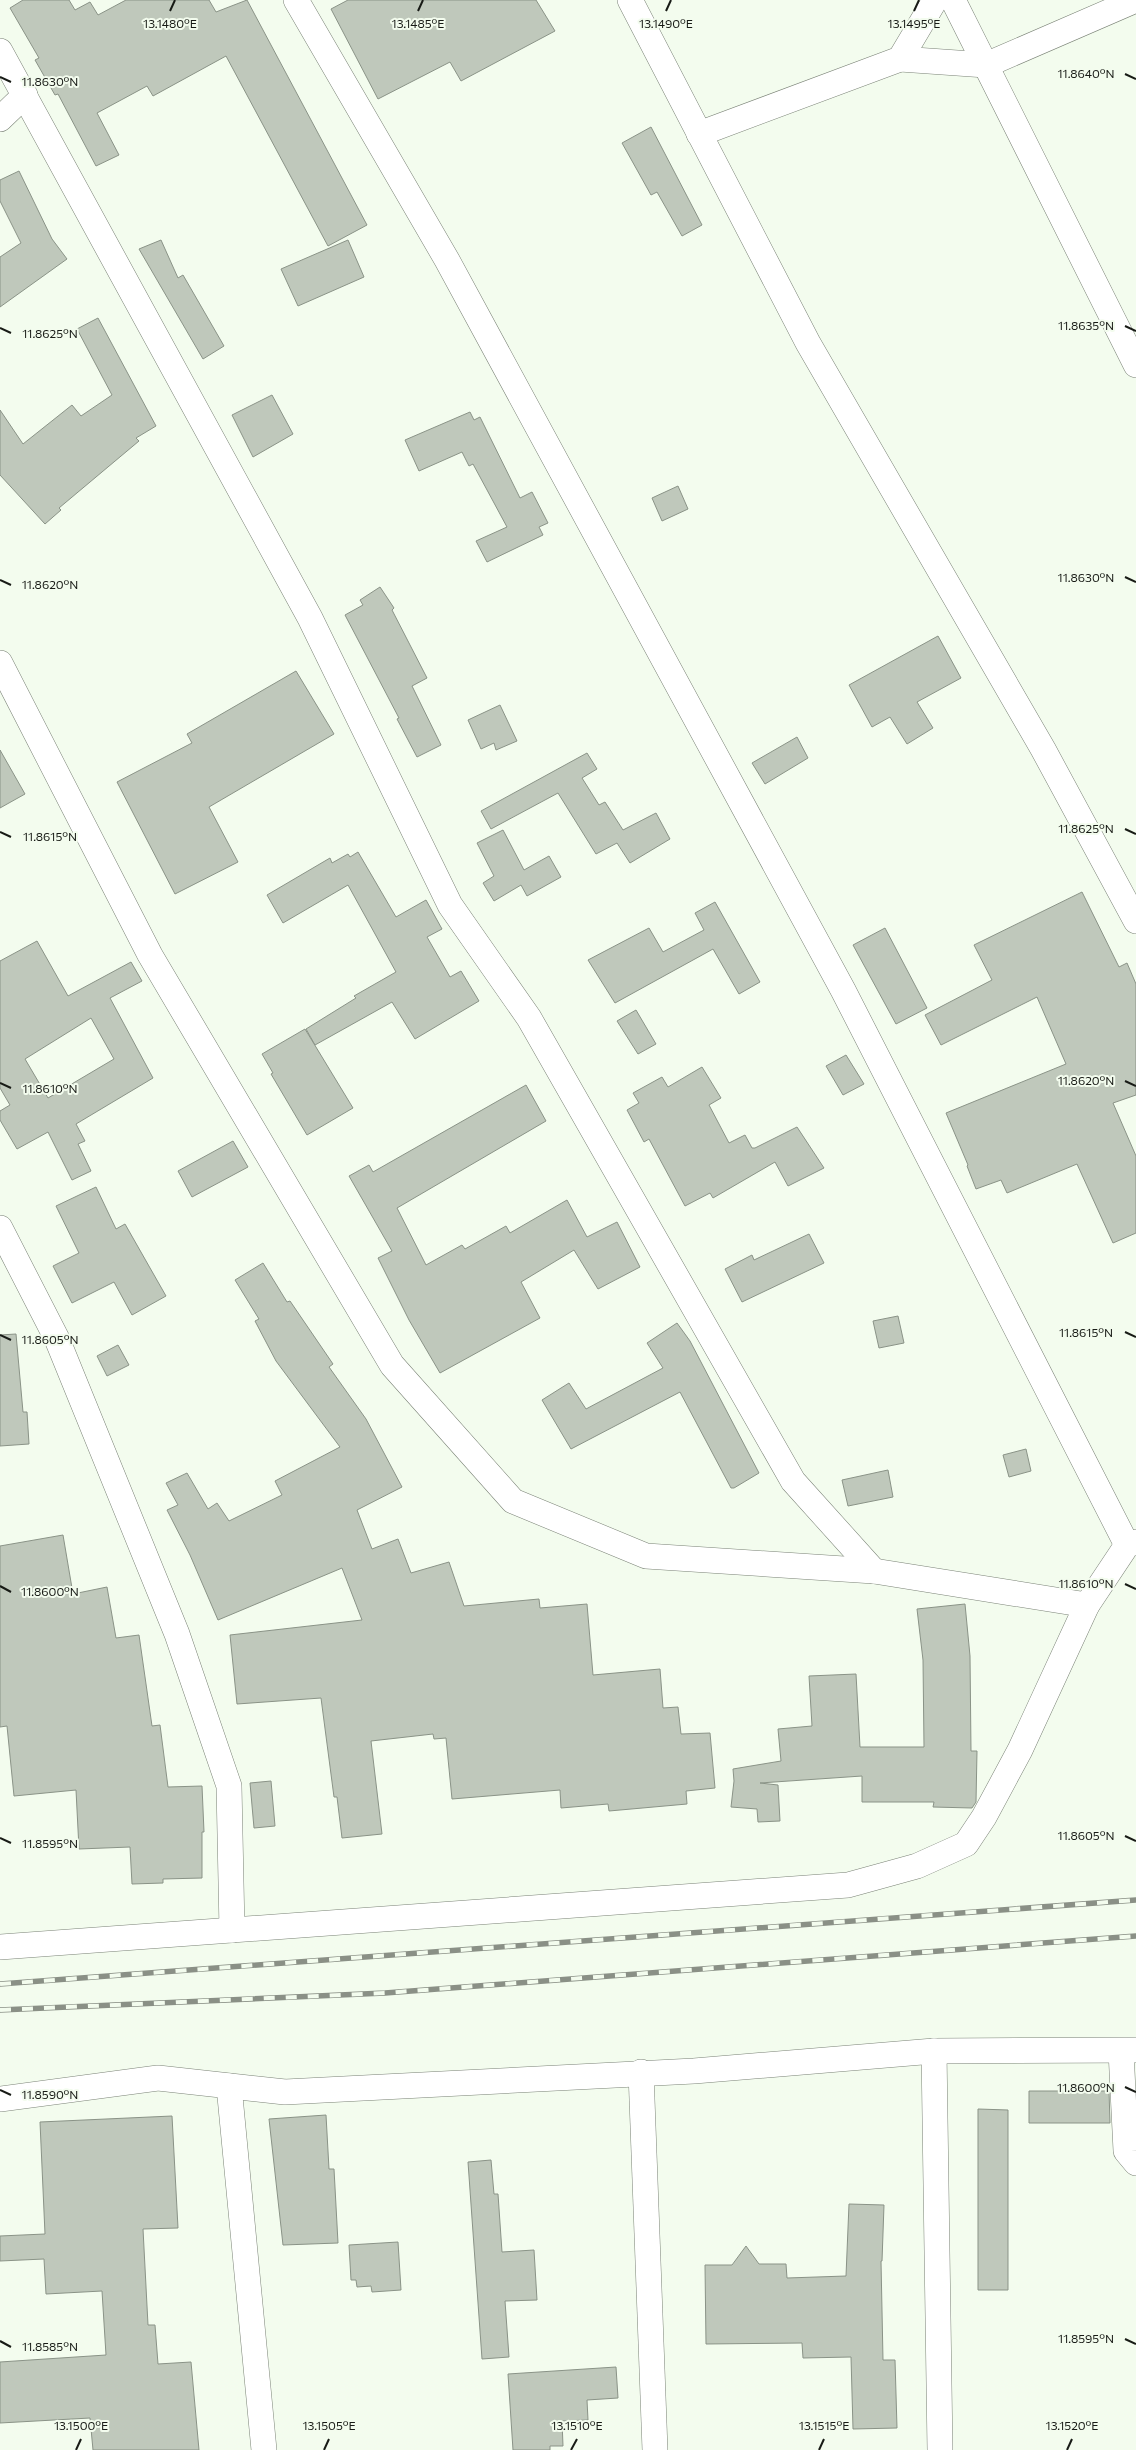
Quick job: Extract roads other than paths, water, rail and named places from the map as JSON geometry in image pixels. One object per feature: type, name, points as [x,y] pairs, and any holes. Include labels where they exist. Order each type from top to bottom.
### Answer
[{"type":"street","points":[[0,1947],[848,1884],[917,1866],[966,1844],[1020,1750],[1087,1605],[1131,1543],[843,990],[561,474],[447,260],[296,0]]},
{"type":"street","points":[[630,0],[808,343],[1043,749],[1136,921]]},
{"type":"street","points":[[900,59],[935,0]]},
{"type":"street","points":[[953,0],[1136,364]]},
{"type":"street","points":[[700,134],[900,59],[986,65],[1136,0]]},
{"type":"street","points":[[0,51],[310,618],[450,905],[529,1018],[793,1480],[874,1571]]},
{"type":"street","points":[[0,119],[25,95]]},
{"type":"street","points":[[0,663],[150,955],[392,1366],[513,1501],[646,1556],[874,1571],[1087,1605]]},
{"type":"street","points":[[0,1228],[57,1339],[177,1634],[229,1786],[232,1930]]},
{"type":"street","points":[[0,2099],[158,2078],[285,2092],[641,2072],[694,2071],[934,2051],[1128,2050],[1126,2151],[1136,2163]]},
{"type":"street","points":[[934,2051],[940,2450]]},
{"type":"street","points":[[641,2072],[655,2450]]},
{"type":"street","points":[[230,2086],[264,2450]]},
{"type":"railway","points":[[0,1984],[1136,1900]]},
{"type":"railway","points":[[0,2010],[385,1993],[1136,1936]]}]
